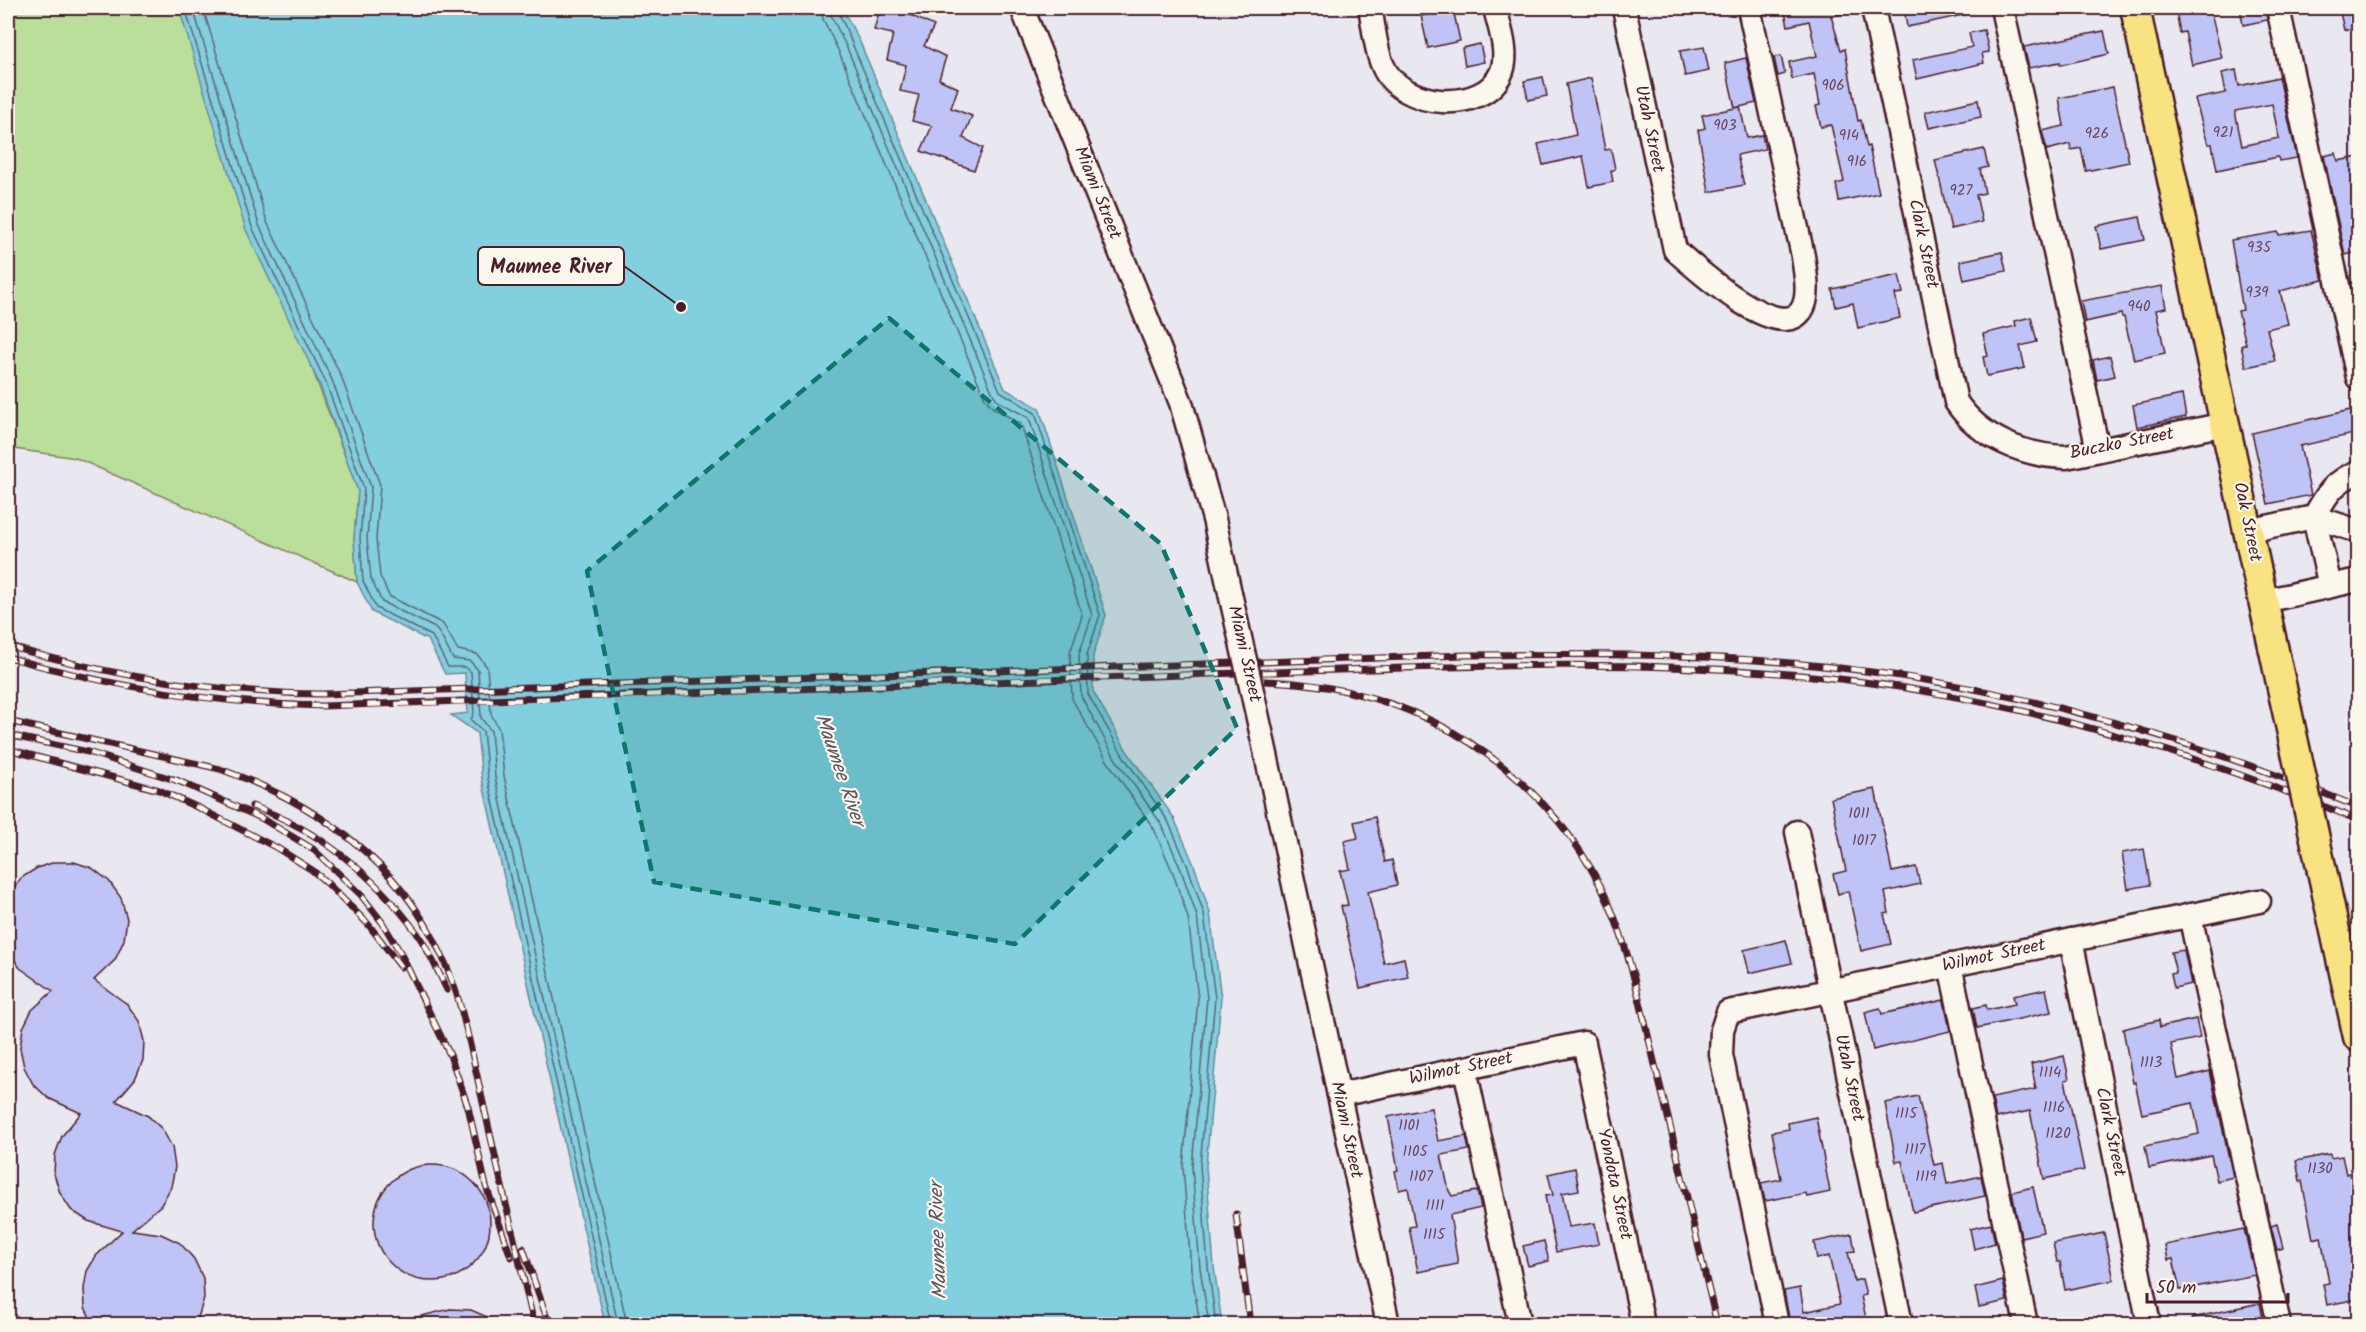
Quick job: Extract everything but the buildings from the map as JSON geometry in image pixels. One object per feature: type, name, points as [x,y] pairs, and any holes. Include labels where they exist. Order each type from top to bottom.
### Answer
[{"type":"main road","name":"Oak Street","points":[[2135,8],[2358,1037]]},
{"type":"street","name":"Miami Street","points":[[1023,8],[1181,403],[1214,519],[1388,1324]]},
{"type":"street","points":[[1370,8],[1383,67],[1392,79],[1420,97],[1454,102],[1483,92],[1494,84],[1501,72],[1504,60],[1495,8]]},
{"type":"street","name":"Utah Street","points":[[1624,8],[1675,250],[1743,303],[1780,320],[1790,319],[1800,312],[1805,300],[1803,256],[1749,8]]},
{"type":"street","name":"Clark Street","points":[[1873,8],[1956,402],[1966,416],[1978,426],[2020,449]]},
{"type":"street","points":[[2002,8],[2098,450]]},
{"type":"street","points":[[2278,8],[2357,364]]},
{"type":"street","name":"Buczko Street","points":[[2020,449],[2066,457],[2225,424]]},
{"type":"street","points":[[2330,586],[2314,517],[2330,490],[2343,478],[2358,472]]},
{"type":"street","points":[[2248,531],[2314,517],[2358,531]]},
{"type":"street","points":[[2264,601],[2358,580]]},
{"type":"street","name":"Utah Street","points":[[1797,832],[1901,1324]]},
{"type":"street","name":"Wilmot Street","points":[[1777,1324],[1721,1055],[1722,1030],[1728,1012],[2259,900]]},
{"type":"street","points":[[2190,915],[2279,1324]]},
{"type":"street","name":"Clark Street","points":[[2071,940],[2150,1324]]},
{"type":"street","points":[[1950,965],[2026,1324]]},
{"type":"street","name":"Wilmot Street","points":[[1339,1095],[1584,1043]]},
{"type":"street","name":"Yondota Street","points":[[1584,1043],[1643,1324]]},
{"type":"street","points":[[1465,1069],[1520,1324]]},
{"type":"highlighted area","points":[[889,318],[1161,544],[1237,728],[1015,944],[654,882],[587,571]]},
{"type":"green space","points":[[8,8],[179,8],[358,491],[354,539],[357,582],[76,458],[8,448]]},
{"type":"water","points":[[179,8],[842,8],[860,42],[1005,389],[1039,408],[1106,615],[1093,656],[1093,691],[1127,751],[1174,818],[1194,865],[1210,913],[1221,998],[1206,1166],[1214,1267],[1222,1324],[605,1324],[482,780],[477,733],[451,715],[468,713],[465,673],[445,674],[428,640],[372,612],[357,582],[354,539],[358,491],[320,385],[246,230]]},
{"type":"railway","points":[[8,646],[85,666],[164,681],[243,690],[323,694],[1466,655],[1695,657],[1786,662],[1900,676],[2034,702],[2166,738],[2231,759],[2358,807]]},
{"type":"railway","points":[[8,657],[85,677],[164,692],[243,702],[323,706],[1100,677],[1444,667],[1599,665],[1754,671],[1899,687],[2033,714],[2165,750],[2295,795],[2358,820]]},
{"type":"railway","points":[[1250,680],[1328,687],[1395,705],[1434,722],[1472,744],[1506,769],[1537,798],[1565,830],[1589,866],[1609,904],[1624,943],[1641,1004],[1717,1324]]},
{"type":"railway","points":[[8,721],[220,769],[260,785],[298,804],[333,826],[365,852],[394,881],[419,914],[440,951],[456,992],[468,1035],[534,1324]]},
{"type":"railway","points":[[8,735],[88,752],[181,782]]},
{"type":"railway","points":[[8,749],[159,790],[277,848],[312,870],[327,883],[368,924],[401,967]]},
{"type":"railway","points":[[174,779],[261,818],[313,849],[361,895],[382,922],[400,952],[450,1055],[468,1107],[486,1186],[511,1257]]},
{"type":"railway","points":[[252,806],[300,828],[344,857],[364,874],[401,912],[417,933],[447,990]]},
{"type":"railway","points":[[1236,1214],[1250,1324]]},
{"type":"railway","points":[[523,1248],[549,1324]]},
{"type":"place","name":"Maumee River","points":[[681,307]]}]
